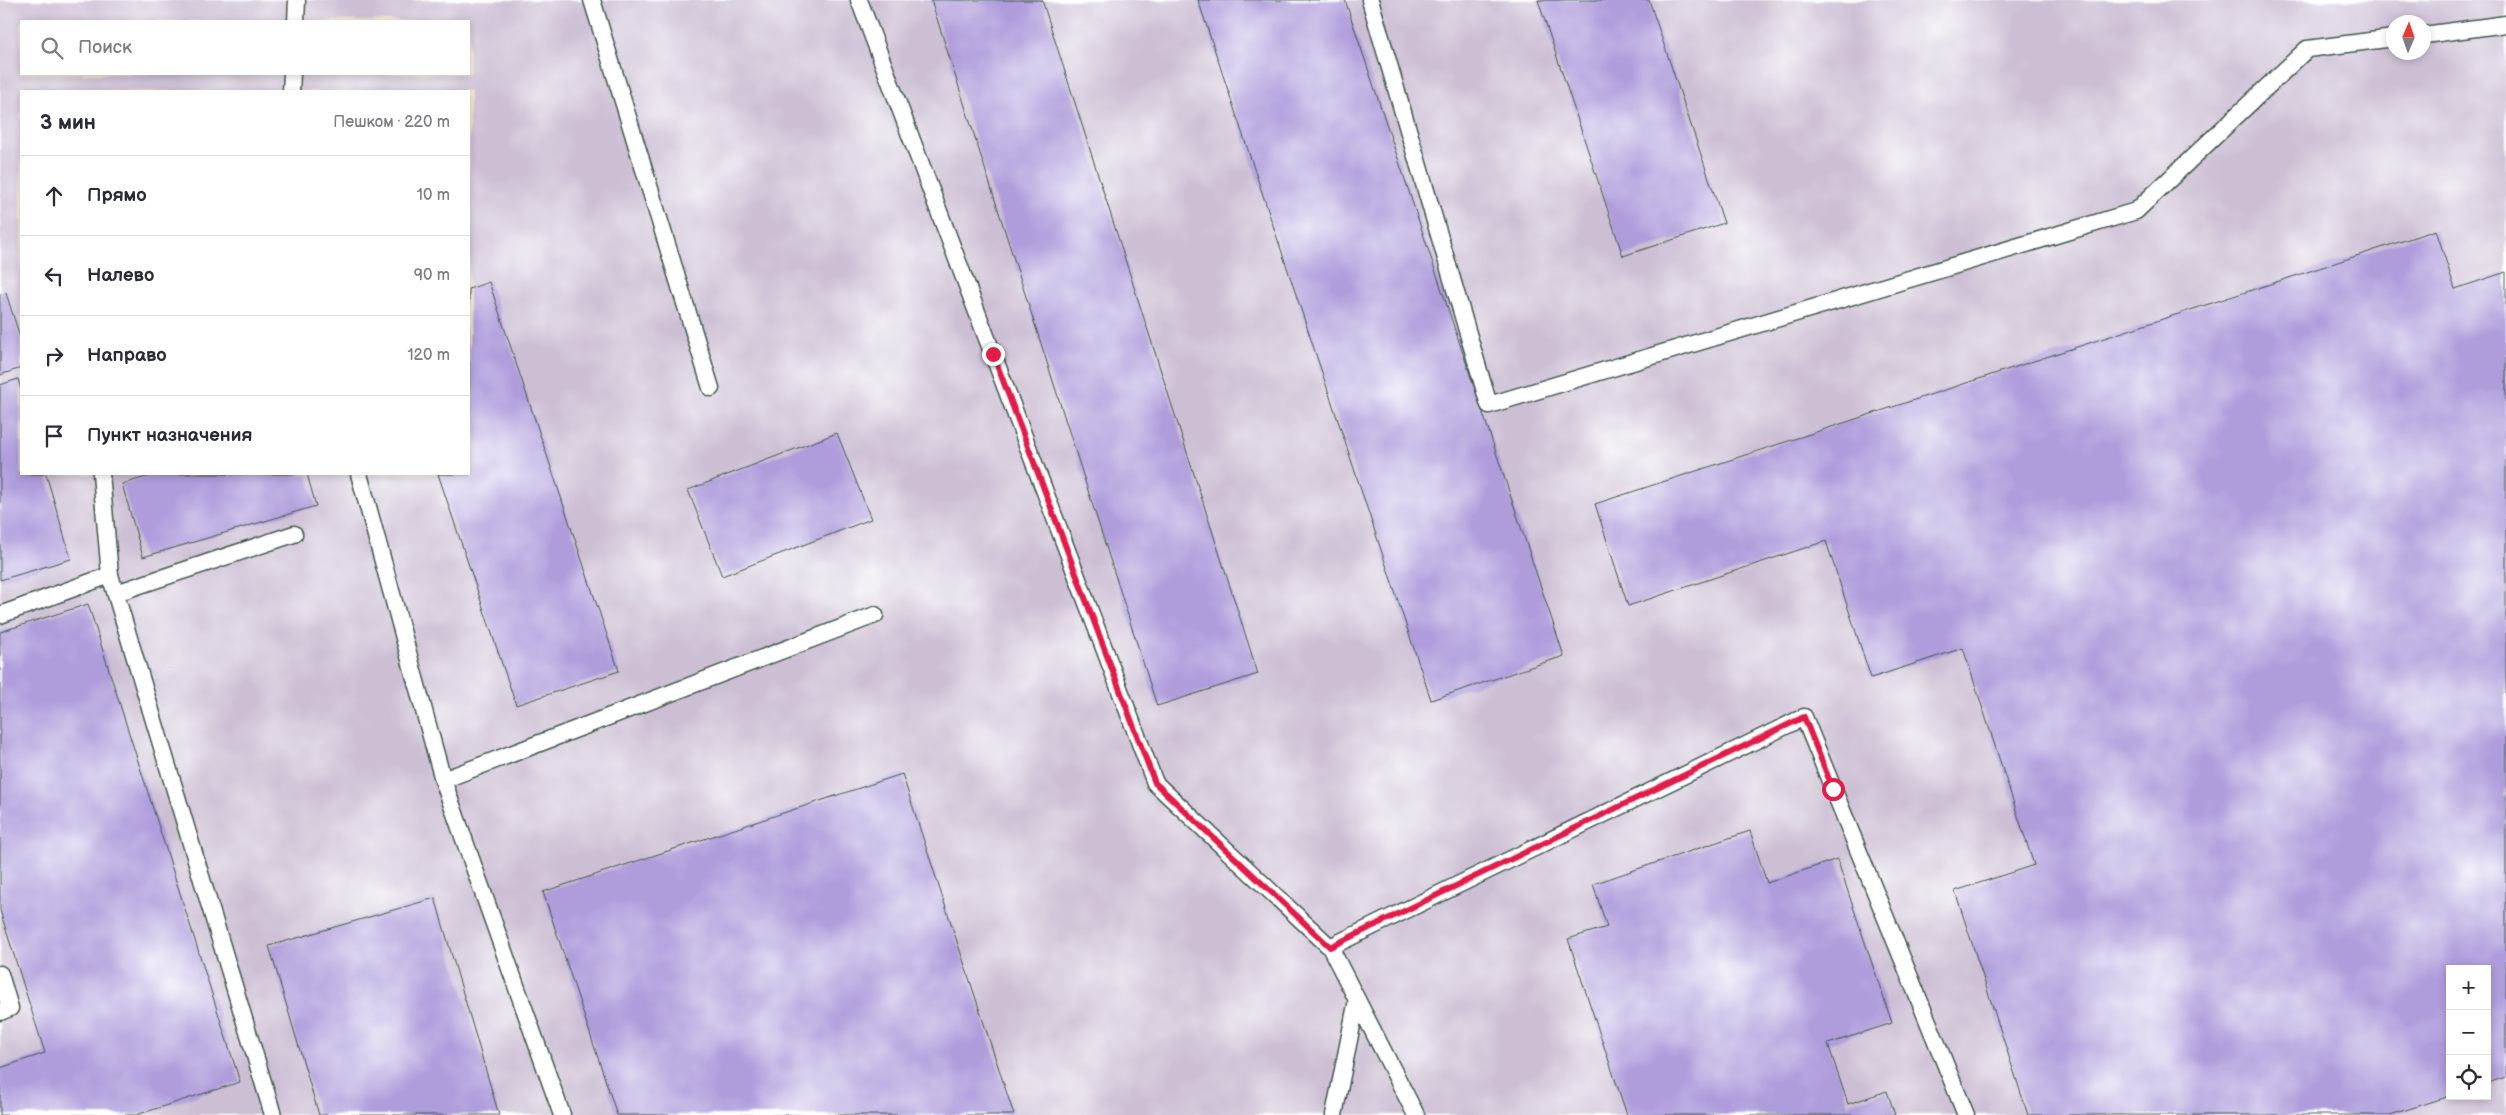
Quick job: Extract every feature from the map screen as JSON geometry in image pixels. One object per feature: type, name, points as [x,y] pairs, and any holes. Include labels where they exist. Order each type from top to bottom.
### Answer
[{"type":"lane","points":[[296,20],[297,0]]},
{"type":"lane","points":[[592,0],[711,388]]},
{"type":"lane","points":[[858,0],[1155,783],[1330,947],[1416,1115]]},
{"type":"lane","points":[[1370,0],[1489,405],[2136,211],[2307,49],[2386,39]]},
{"type":"lane","points":[[2431,34],[2506,24]]},
{"type":"lane","points":[[291,90],[292,75]]},
{"type":"lane","points":[[101,475],[110,575],[273,1115]]},
{"type":"lane","points":[[359,475],[443,780],[562,1115]]},
{"type":"lane","points":[[116,593],[294,534]]},
{"type":"lane","points":[[0,615],[110,575]]},
{"type":"lane","points":[[443,780],[875,615]]},
{"type":"lane","points":[[1330,947],[1804,717],[1966,1115]]},
{"type":"lane","points":[[0,974],[10,1008],[0,1012]]},
{"type":"lane","points":[[1334,1115],[1357,1000]]},
{"type":"shaded area","points":[[0,0],[2506,0],[2506,1115],[0,1115]]},
{"type":"building","points":[[931,0],[1042,0],[1258,674],[1157,706]]},
{"type":"building","points":[[1198,0],[1345,0],[1564,656],[1431,700]]},
{"type":"building","points":[[1538,0],[1649,0],[1724,223],[1623,256]]},
{"type":"building","points":[[2436,230],[2455,289],[2506,272],[2506,1077],[2491,1082],[2491,965],[2446,965],[2446,1097],[2390,1115],[2028,1115],[1955,891],[2034,865],[1963,648],[1871,678],[1826,541],[1628,606],[1595,504]]},
{"type":"building","points":[[489,282],[619,671],[516,705],[438,475],[470,475],[470,289]]},
{"type":"building","points":[[6,293],[20,337],[20,368],[0,375],[0,294]]},
{"type":"building","points":[[18,379],[20,386],[20,475],[46,475],[71,559],[0,580],[0,385]]},
{"type":"building","points":[[837,433],[871,519],[722,576],[688,490]]},
{"type":"building","points":[[154,475],[307,475],[316,506],[143,557],[122,484]]},
{"type":"building","points":[[88,604],[240,1082],[136,1115],[0,1115],[0,1068],[45,1053],[0,911],[0,632]]},
{"type":"building","points":[[902,774],[1014,1115],[617,1115],[543,892]]},
{"type":"building","points":[[1750,831],[1767,883],[1837,859],[1892,1023],[1828,1044],[1848,1104],[1887,1091],[1895,1115],[1627,1115],[1568,939],[1607,927],[1593,884]]},
{"type":"building","points":[[435,898],[499,1115],[319,1115],[269,946]]},
{"type":"route","points":[[993,354],[1155,783],[1330,947],[1804,717],[1833,789]]}]
